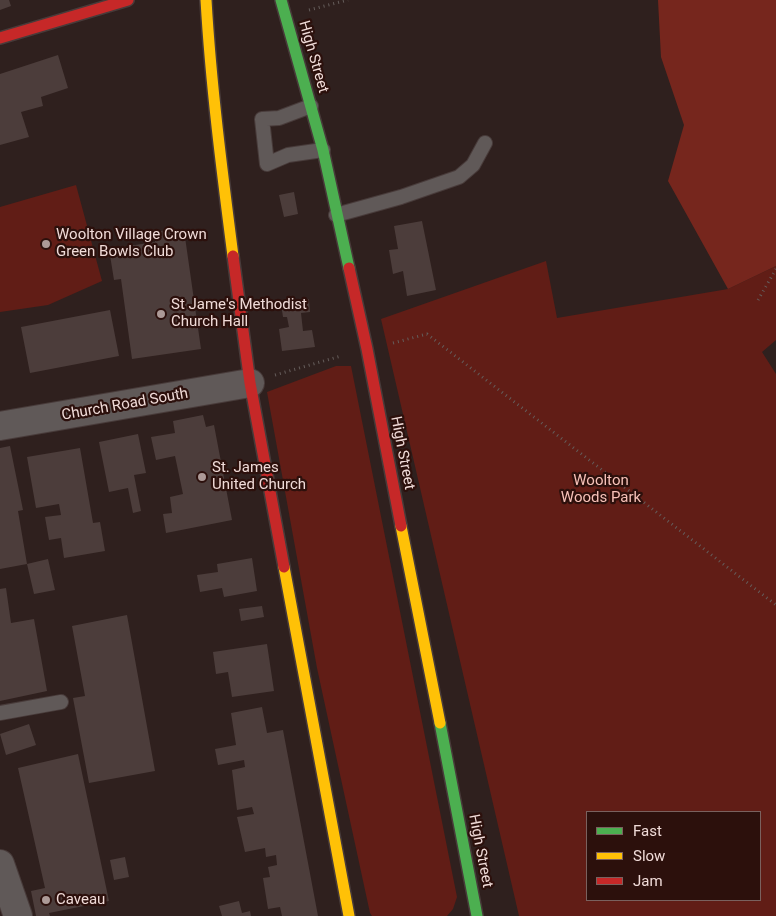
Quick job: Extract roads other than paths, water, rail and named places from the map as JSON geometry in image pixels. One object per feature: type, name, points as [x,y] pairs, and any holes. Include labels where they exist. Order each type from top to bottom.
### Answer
[{"type":"main road","points":[[0,38],[105,3],[128,0]]},
{"type":"main road","points":[[206,0],[208,52],[221,166],[250,383],[349,916]]},
{"type":"main road","name":"High Street","points":[[281,0],[323,150],[367,349],[477,916]]},
{"type":"street","name":"Church Road South","points":[[0,426],[250,383]]},
{"type":"street","points":[[0,864],[10,909]]},
{"type":"lane","points":[[312,106],[280,118],[262,118],[267,164],[288,156],[323,150]]},
{"type":"lane","points":[[336,215],[459,177],[474,164],[485,143]]},
{"type":"lane","points":[[0,713],[61,702]]},
{"type":"place","name":"Woolton Village Crown Green Bowls Club","points":[[46,244]]},
{"type":"place","name":"St Jame's Methodist Church Hall","points":[[161,314]]},
{"type":"place","name":"St. James United Church","points":[[202,477]]},
{"type":"place","name":"Caveau","points":[[46,900]]},
{"type":"park label","name":"Woolton Woods Park","points":[[601,490]]}]
